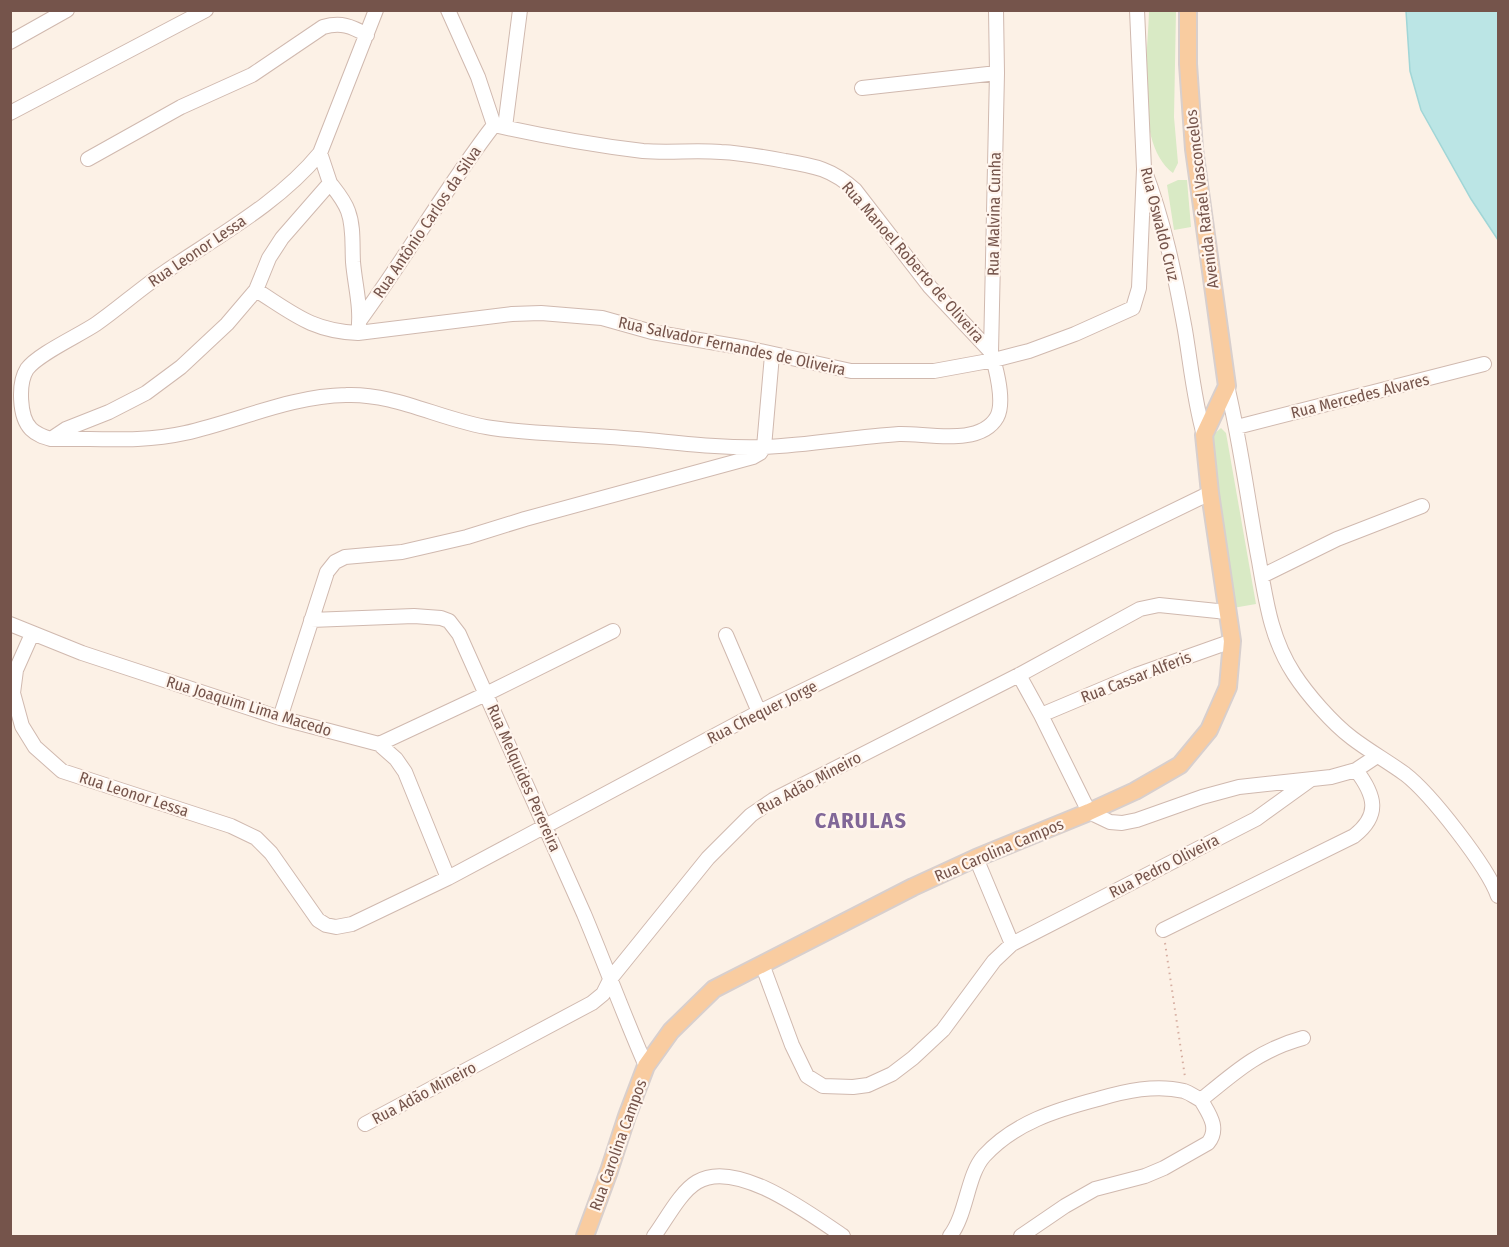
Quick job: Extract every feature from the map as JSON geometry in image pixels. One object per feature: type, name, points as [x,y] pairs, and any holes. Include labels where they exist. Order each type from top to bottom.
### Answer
[{"type":"main road","name":"Avenida Rafael Vasconcelos","points":[[1188,10],[1188,64],[1194,149],[1227,386]]},
{"type":"main road","points":[[1204,435],[1227,386]]},
{"type":"main road","name":"Rua Carolina Campos","points":[[585,1236],[646,1066],[671,1031],[714,989],[913,887],[1134,791],[1180,765],[1209,730],[1228,687],[1232,641],[1209,493],[1204,435]]},
{"type":"street","points":[[10,42],[67,10]]},
{"type":"street","points":[[10,113],[206,10]]},
{"type":"street","points":[[359,327],[352,228],[341,197],[330,183],[321,153],[376,10]]},
{"type":"street","points":[[448,10],[500,126]]},
{"type":"street","points":[[500,126],[519,10]]},
{"type":"street","name":"Rua Malvina Cunha","points":[[764,447],[903,434],[950,437],[975,434],[991,424],[998,416],[999,391],[992,356],[996,10]]},
{"type":"street","name":"Rua Oswaldo Cruz","points":[[1137,10],[1144,168],[1172,263],[1192,386],[1204,435]]},
{"type":"street","points":[[88,159],[189,103],[252,75],[323,27],[335,23],[344,24],[367,35]]},
{"type":"street","points":[[861,88],[997,73]]},
{"type":"street","name":"Rua Antônio Carlos da Silva","points":[[359,327],[462,167],[500,126]]},
{"type":"street","name":"Rua Manoel Roberto de Oliveira","points":[[500,126],[647,151],[748,154],[811,166],[829,172],[841,178],[855,190],[930,287],[992,356]]},
{"type":"street","name":"Rua Leonor Lessa","points":[[51,439],[41,437],[27,423],[20,383],[28,368],[266,204],[307,169],[321,153]]},
{"type":"street","name":"Rua Salvador Fernandes de Oliveira","points":[[256,290],[318,327],[337,332],[359,327],[541,313],[602,318],[652,332],[746,348],[851,371],[934,371],[992,356],[1029,351],[1076,334],[1133,308],[1140,288],[1144,168]]},
{"type":"street","points":[[51,439],[66,429],[109,412],[146,393],[181,367],[227,324],[256,290],[269,258],[282,238],[330,183]]},
{"type":"street","points":[[280,718],[327,572],[335,562],[345,557],[402,552],[467,537],[525,519],[753,458],[764,447],[772,355]]},
{"type":"street","name":"Rua Mercedes Alvares","points":[[1237,427],[1484,364]]},
{"type":"street","points":[[1227,386],[1237,427],[1271,626],[1280,649],[1294,674],[1349,736],[1406,775],[1429,798],[1489,875],[1498,896]]},
{"type":"street","points":[[51,439],[140,440],[183,434],[281,405],[344,394],[399,402],[488,428],[519,432],[608,436],[716,447],[764,447]]},
{"type":"street","name":"Rua Chequer Jorge","points":[[318,920],[336,927],[352,924],[448,878],[759,712],[1209,493]]},
{"type":"street","points":[[1262,576],[1337,539],[1422,506]]},
{"type":"street","name":"Rua Adão Mineiro","points":[[365,1124],[581,1010],[603,994],[611,978],[708,858],[751,815],[773,800],[1019,675],[1140,609],[1169,605],[1227,612]]},
{"type":"street","name":"Rua Melquides Perereira","points":[[311,620],[414,616],[441,618],[449,621],[459,634],[546,825],[646,1066]]},
{"type":"street","name":"Rua Joaquim Lima Macedo","points":[[10,624],[82,653],[280,718],[380,744]]},
{"type":"street","points":[[448,878],[405,772],[396,759],[380,744],[613,631]]},
{"type":"street","name":"Rua Leonor Lessa","points":[[32,634],[16,670],[13,693],[22,726],[35,747],[62,771],[231,826],[256,838],[288,874],[318,920]]},
{"type":"street","points":[[726,635],[759,712]]},
{"type":"street","name":"Rua Cassar Alferis","points":[[1041,715],[1136,675],[1232,641]]},
{"type":"street","points":[[1019,675],[1089,812],[1110,822],[1122,823],[1239,787],[1331,777],[1356,770],[1377,756]]},
{"type":"street","points":[[1163,930],[1354,836],[1366,827],[1371,819],[1370,792],[1356,770]]},
{"type":"street","name":"Rua Pedro Oliveira","points":[[762,964],[792,1045],[807,1076],[823,1086],[868,1085],[892,1074],[943,1030],[988,968],[1000,954],[1012,945],[1256,819],[1310,780]]},
{"type":"street","points":[[976,858],[1012,945]]},
{"type":"street","points":[[1201,1100],[1255,1057],[1280,1044],[1303,1038]]},
{"type":"street","points":[[952,1236],[982,1158],[1024,1125],[1070,1105],[1139,1090],[1159,1089],[1187,1092],[1201,1100],[1214,1125],[1212,1139],[1208,1143],[1145,1176],[1095,1189],[1021,1236]]},
{"type":"street","points":[[654,1236],[687,1190],[708,1176],[730,1176],[778,1195],[843,1236]]},
{"type":"path","points":[[1163,930],[1187,1092]]},
{"type":"green space","points":[[1149,11],[1176,11],[1174,117],[1178,163],[1173,173],[1161,160],[1153,142],[1148,121],[1146,74]]},
{"type":"green space","points":[[1178,180],[1187,180],[1191,227],[1174,230],[1167,185]]},
{"type":"green space","points":[[1221,428],[1226,433],[1256,604],[1233,608],[1213,435]]},
{"type":"water","points":[[1406,11],[1498,11],[1498,240],[1471,199],[1421,110],[1410,71]]},
{"type":"district","name":"CARULAS","points":[[861,820]]}]
